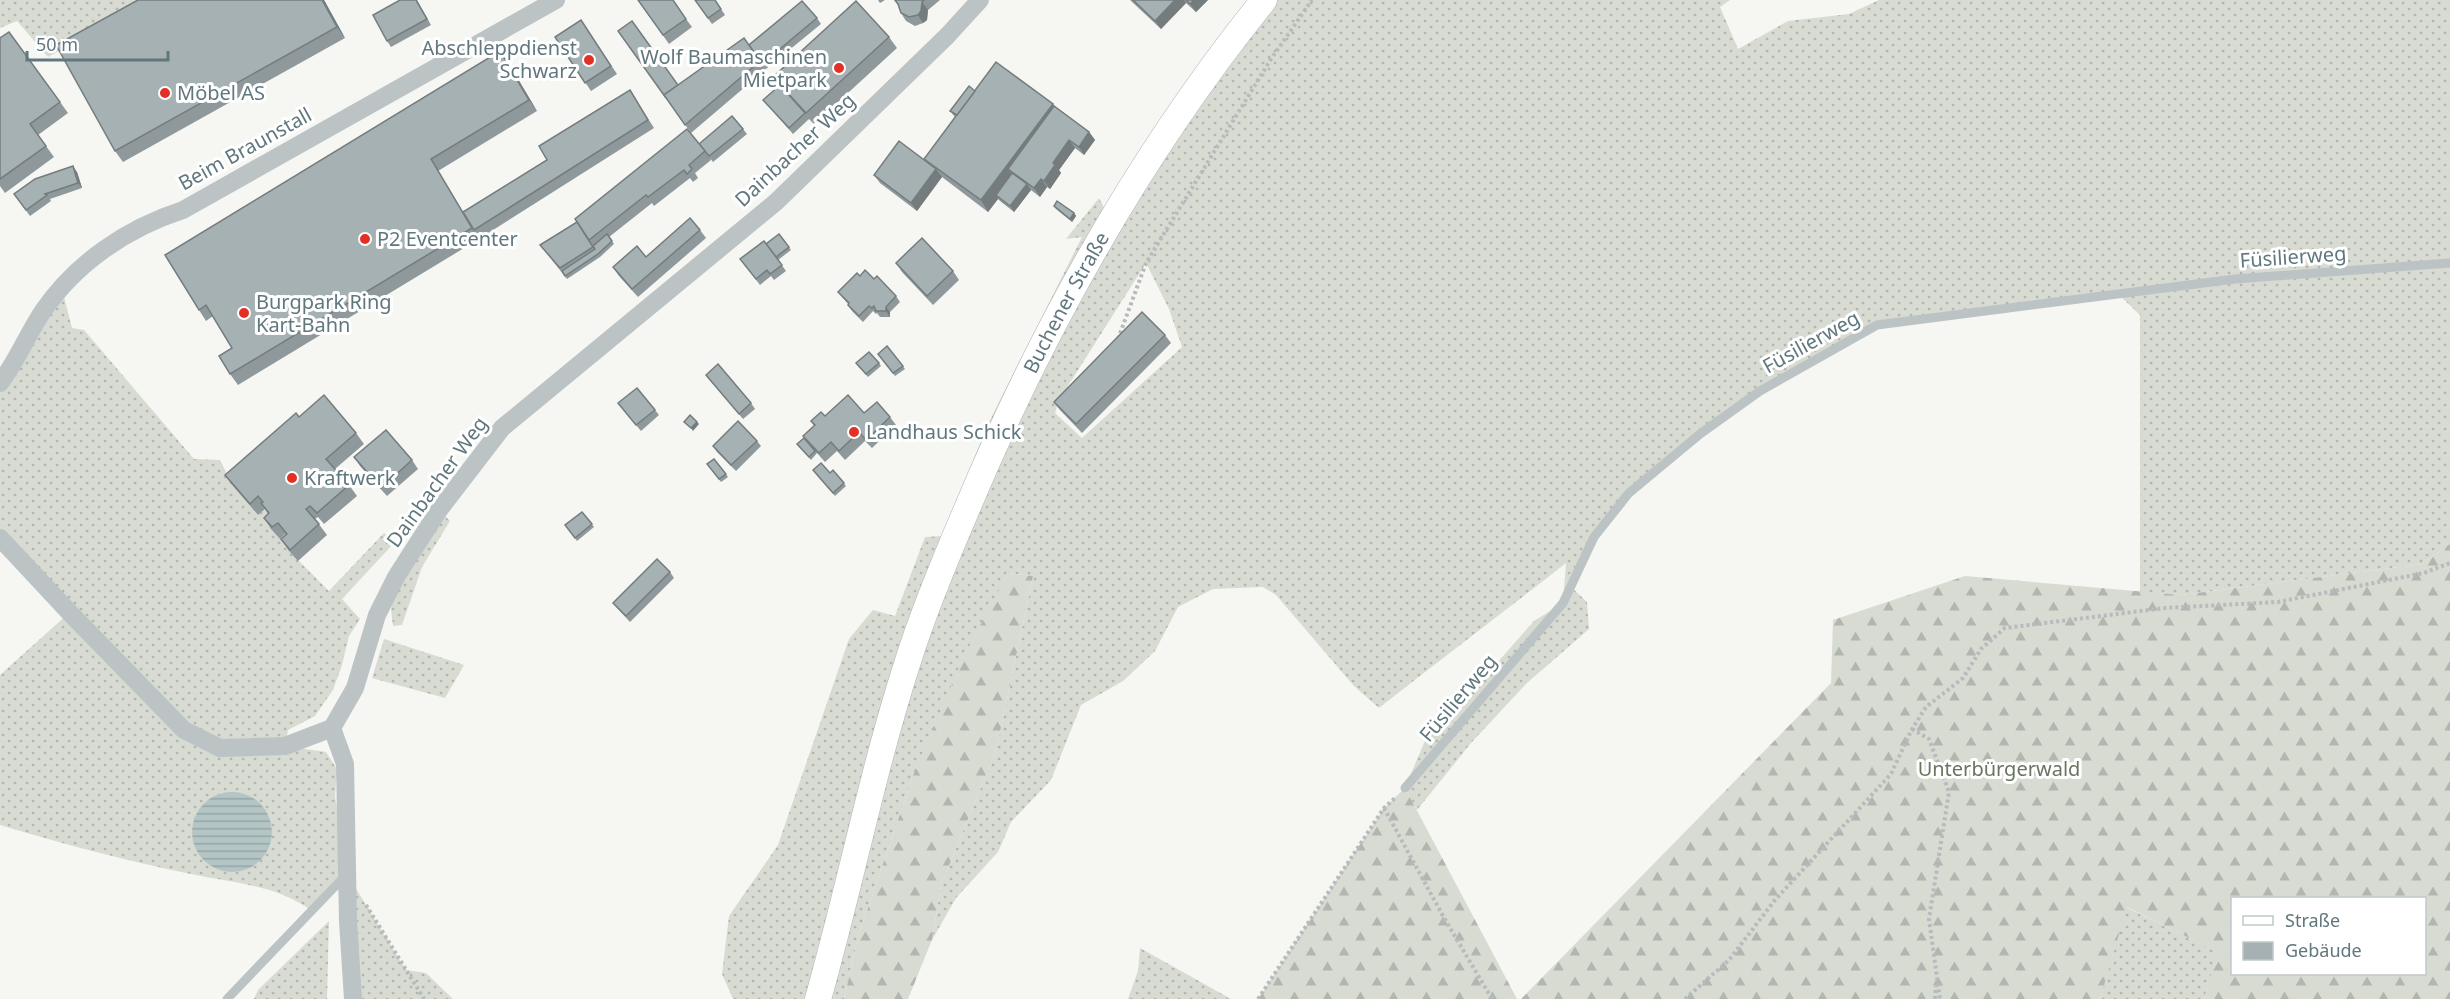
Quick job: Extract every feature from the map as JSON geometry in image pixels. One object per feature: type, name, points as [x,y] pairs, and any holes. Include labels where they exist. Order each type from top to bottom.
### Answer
[{"type":"main road","name":"Buchener Straße","points":[[818,999],[877,766],[919,631],[986,463],[1037,354],[1130,188],[1225,48],[1264,0]]},
{"type":"street","name":"Beim Braunstall","points":[[0,383],[15,364],[42,312],[74,274],[94,255],[165,216],[183,210],[556,0]]},
{"type":"street","name":"Dainbacher Weg","points":[[332,728],[355,688],[377,615],[396,577],[439,510],[502,428],[776,202],[947,36],[980,0]]},
{"type":"street","points":[[0,537],[184,730],[220,748],[285,746],[332,728],[345,764],[347,874],[354,999]]},
{"type":"lane","name":"Füsilierweg","points":[[1406,788],[1563,603],[1594,537],[1629,493],[1700,434],[1760,391],[1877,325],[2235,279],[2450,263]]},
{"type":"lane","points":[[227,999],[347,874]]},
{"type":"path","points":[[1118,339],[1146,263],[1271,59],[1312,0]]},
{"type":"path","points":[[1685,999],[1729,960],[1775,900],[1891,774],[1912,729],[1926,707],[1963,678],[1981,649],[2005,628],[2165,608],[2278,602],[2424,573],[2450,563]]},
{"type":"path","points":[[1912,729],[1929,740],[1949,792],[1929,920],[1940,999]]},
{"type":"path","points":[[1258,999],[1384,808],[1443,916],[1492,999]]},
{"type":"path","points":[[347,874],[424,999]]},
{"type":"path","points":[[1935,999],[1937,976]]},
{"type":"green space","points":[[0,0],[150,0],[48,57],[17,21],[0,28]]},
{"type":"green space","points":[[1264,0],[1730,0],[1720,7],[1738,49],[1788,21],[1849,14],[1879,0],[2450,0],[2450,544],[2422,564],[2181,595],[2140,592],[2140,315],[2118,294],[1877,325],[1760,391],[1629,493],[1594,537],[1571,587],[1587,602],[1589,629],[1527,683],[1471,743],[1417,810],[1405,788],[1424,743],[1534,621],[1563,603],[1566,563],[1379,708],[1354,686],[1276,595],[1263,587],[1213,589],[1178,607],[1155,651],[1123,681],[1081,705],[1051,780],[1011,822],[998,852],[956,898],[932,940],[941,885],[996,751],[1033,576],[1008,573],[915,770],[858,937],[844,999],[733,999],[722,974],[729,916],[778,845],[849,639],[873,610],[895,616],[925,537],[942,536],[988,424],[1082,237],[1066,239],[1099,198],[1111,221]],"holes":[[[1146,263],[1169,309],[1182,347],[1082,438],[1055,413],[1059,400]]]},
{"type":"green space","points":[[62,289],[72,328],[84,330],[194,459],[220,460],[233,486],[258,515],[266,508],[280,538],[285,534],[295,545],[289,551],[329,591],[384,533],[395,542],[342,599],[360,619],[349,636],[333,690],[315,716],[288,730],[285,746],[326,752],[337,769],[335,797],[346,852],[347,874],[406,970],[426,973],[453,999],[353,999],[347,875],[312,911],[298,902],[269,890],[119,858],[0,825],[0,675],[69,613],[0,538],[0,383]]},
{"type":"green space","points":[[439,510],[450,521],[422,567],[402,625],[393,626],[391,609],[396,577]]},
{"type":"green space","name":"Unterbürgerwald","points":[[2450,544],[2450,999],[2204,999],[2217,952],[2127,907],[2100,999],[1521,999],[1831,683],[1833,620],[1965,576],[2181,595],[2422,564]]},
{"type":"green space","points":[[1008,573],[1033,576],[996,751],[941,885],[932,940],[908,999],[844,999],[858,937],[915,770],[964,656]]},
{"type":"green space","points":[[384,639],[464,665],[445,698],[372,678]]},
{"type":"green space","points":[[1405,788],[1517,999],[1258,999],[1384,808]]},
{"type":"green space","points":[[2126,907],[2218,952],[2204,999],[2100,999]]},
{"type":"green space","points":[[329,921],[327,999],[254,999],[258,990]]},
{"type":"green space","points":[[1140,948],[1231,999],[1128,999],[1138,971]]},
{"type":"shaded area","points":[[232,792],[247,795],[260,804],[269,817],[272,832],[269,847],[260,860],[247,869],[232,872],[217,869],[204,860],[195,847],[192,832],[195,817],[204,804],[217,795]]},
{"type":"building","name":"Möbel AS","points":[[138,0],[322,0],[337,27],[115,151],[56,45]]},
{"type":"building","points":[[400,0],[416,0],[427,19],[387,41],[373,15]]},
{"type":"building","points":[[638,0],[673,0],[686,19],[663,35]]},
{"type":"building","points":[[695,0],[715,0],[721,9],[708,18]]},
{"type":"building","points":[[895,0],[924,0],[918,15],[909,17],[901,13]]},
{"type":"building","points":[[1133,0],[1175,0],[1155,21]]},
{"type":"building","points":[[802,1],[817,18],[762,64],[749,45]]},
{"type":"building","name":"Wolf Baumaschinen Mietpark","points":[[856,1],[889,37],[806,113],[773,77]]},
{"type":"building","name":"Abschleppdienst Schwarz","points":[[581,20],[611,66],[585,83],[555,37]]},
{"type":"building","points":[[632,21],[678,85],[664,95],[666,98],[618,31]]},
{"type":"building","points":[[9,32],[60,102],[30,124],[46,146],[0,179],[0,38]]},
{"type":"building","points":[[744,38],[760,61],[685,125],[664,95]]},
{"type":"building","points":[[500,51],[529,100],[431,159],[472,228],[230,374],[219,356],[232,348],[206,305],[199,310],[165,255]]},
{"type":"building","points":[[996,62],[1053,104],[981,200],[924,159]]},
{"type":"building","points":[[780,85],[805,113],[789,128],[763,100]]},
{"type":"building","points":[[969,86],[975,91],[957,115],[950,111]]},
{"type":"building","points":[[630,90],[648,120],[474,230],[463,212],[547,160],[539,146]]},
{"type":"building","points":[[1054,106],[1089,132],[1079,147],[1069,140],[1044,181],[1041,179],[1034,188],[1008,169]]},
{"type":"building","points":[[732,116],[743,129],[709,156],[699,144]]},
{"type":"building","points":[[687,129],[705,151],[689,165],[692,169],[687,174],[684,170],[648,197],[646,195],[589,240],[575,219]]},
{"type":"building","points":[[899,141],[936,169],[911,203],[874,175]]},
{"type":"building","points":[[73,166],[78,183],[45,194],[47,195],[26,210],[14,194],[35,179]]},
{"type":"building","points":[[1012,173],[1027,184],[1010,206],[996,195]]},
{"type":"building","points":[[1057,201],[1074,213],[1070,219],[1054,206]]},
{"type":"building","points":[[690,218],[700,230],[632,289],[613,267],[637,246],[646,257]]},
{"type":"building","points":[[577,222],[593,247],[560,268],[540,245]]},
{"type":"building","points":[[607,234],[612,241],[598,254],[565,276],[562,271],[595,249],[593,246]]},
{"type":"building","points":[[779,234],[789,247],[776,257],[766,244]]},
{"type":"building","points":[[922,238],[953,271],[927,296],[896,263]]},
{"type":"building","points":[[764,241],[782,265],[770,274],[767,270],[756,279],[740,259]]},
{"type":"building","points":[[865,270],[874,279],[877,276],[896,296],[886,307],[886,311],[876,311],[874,306],[872,308],[869,306],[859,316],[838,292],[857,273],[860,276]]},
{"type":"building","points":[[1142,312],[1165,335],[1076,424],[1054,402]]},
{"type":"building","points":[[887,346],[903,366],[893,373],[878,354]]},
{"type":"building","points":[[869,352],[879,363],[866,374],[856,363]]},
{"type":"building","points":[[718,364],[751,403],[739,414],[706,375]]},
{"type":"building","points":[[637,388],[655,410],[636,425],[618,403]]},
{"type":"building","name":"Kraftwerk","points":[[324,395],[356,433],[326,459],[349,485],[317,513],[310,506],[306,509],[319,524],[290,550],[281,539],[287,534],[278,523],[272,527],[264,518],[269,513],[258,496],[250,504],[225,475],[296,413],[299,417]]},
{"type":"building","name":"Landhaus Schick","points":[[848,395],[864,413],[877,402],[890,417],[866,440],[859,432],[839,451],[831,442],[819,453],[803,436],[815,425],[811,421],[821,412],[825,416]]},
{"type":"building","points":[[690,415],[697,422],[691,428],[684,422]]},
{"type":"building","points":[[738,421],[757,441],[731,465],[713,446]]},
{"type":"building","points":[[386,430],[412,460],[381,488],[354,457]]},
{"type":"building","points":[[804,438],[815,451],[809,457],[797,444]]},
{"type":"building","points":[[714,459],[726,474],[719,479],[707,464]]},
{"type":"building","points":[[821,463],[830,473],[833,470],[844,483],[833,493],[813,470]]},
{"type":"building","points":[[582,512],[592,524],[575,538],[565,525]]},
{"type":"building","points":[[657,559],[670,572],[626,616],[613,603]]},
{"type":"place","name":"Abschleppdienst Schwarz","points":[[589,60]]},
{"type":"place","name":"Wolf Baumaschinen Mietpark","points":[[839,68]]},
{"type":"place","name":"Möbel AS","points":[[165,93]]},
{"type":"place","name":"P2 Eventcenter","points":[[365,239]]},
{"type":"place","name":"Burgpark Ring Kart-Bahn","points":[[244,313]]},
{"type":"place","name":"Landhaus Schick","points":[[854,432]]},
{"type":"place","name":"Kraftwerk","points":[[292,478]]}]
